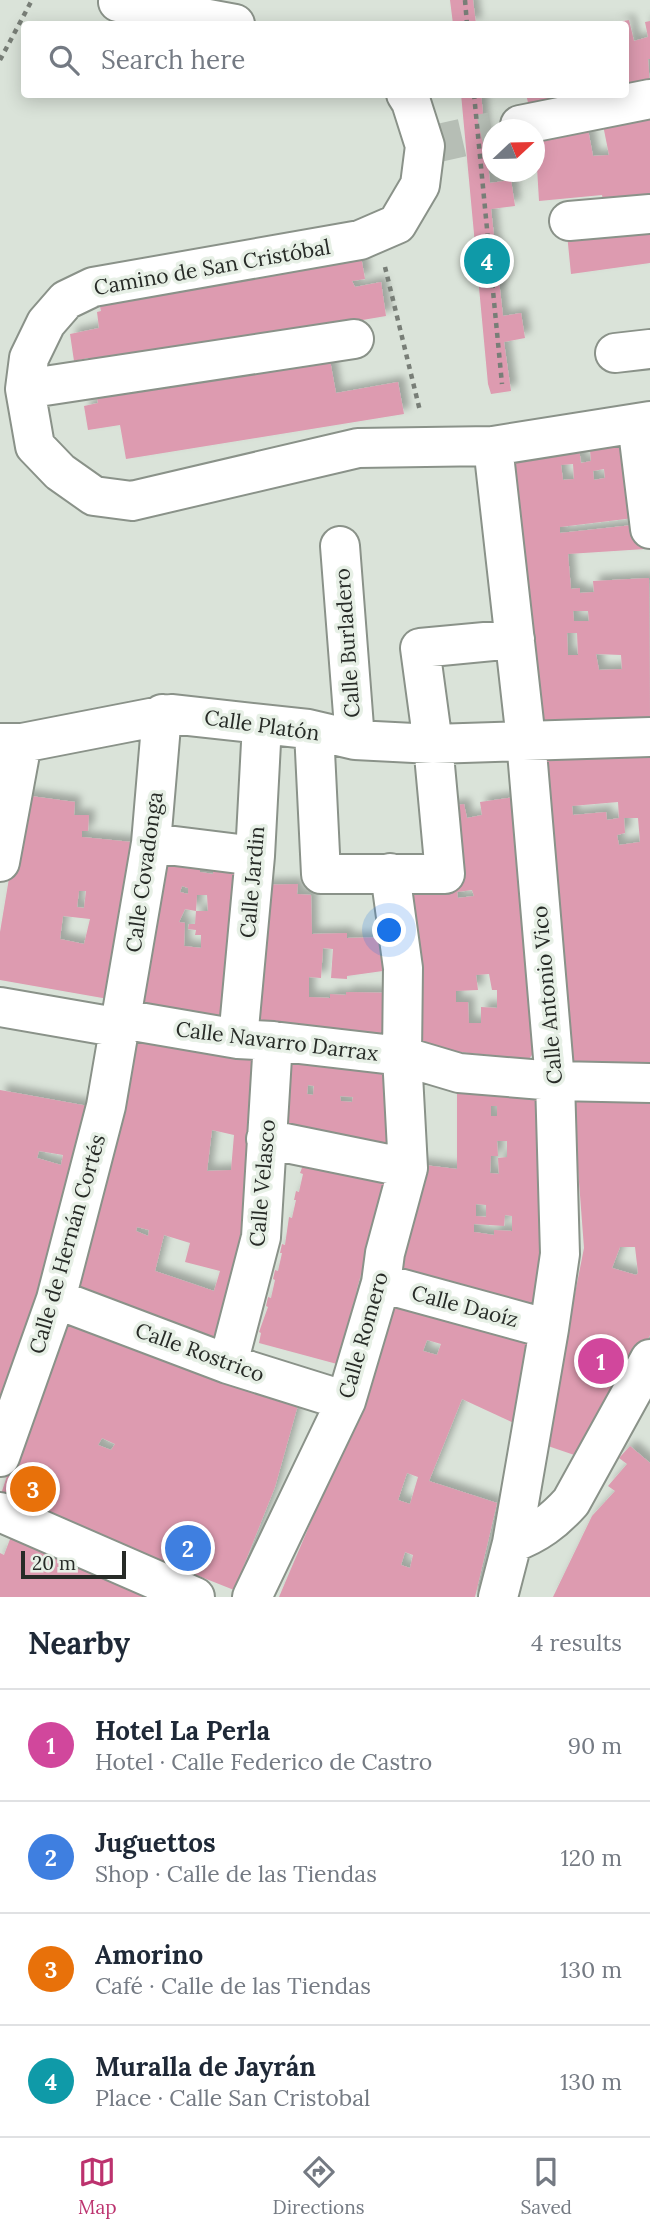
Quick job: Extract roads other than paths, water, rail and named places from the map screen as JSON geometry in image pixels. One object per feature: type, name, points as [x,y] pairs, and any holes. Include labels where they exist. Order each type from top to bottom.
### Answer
[{"type":"street","points":[[118,2],[219,21]]},
{"type":"street","name":"Camino de San Cristóbal","points":[[408,98],[425,146],[421,185],[376,251],[360,240],[93,287],[66,300],[46,323],[29,358],[25,389],[35,446],[61,472],[94,496],[132,501],[358,448],[493,446],[644,422]]},
{"type":"street","points":[[545,120],[650,99]]},
{"type":"street","points":[[569,221],[650,214]]},
{"type":"street","points":[[25,389],[354,339]]},
{"type":"street","points":[[644,422],[650,529]]},
{"type":"street","name":"Calle Antonio Vico","points":[[493,446],[526,740],[555,1081],[560,1254],[550,1329],[512,1543],[498,1597]]},
{"type":"street","name":"Calle Burladero","points":[[340,546],[355,740]]},
{"type":"street","points":[[314,731],[321,874],[445,874],[433,744],[420,648],[515,639]]},
{"type":"street","name":"Calle Platón","points":[[11,743],[162,714],[314,731],[355,740],[433,744],[650,737]]},
{"type":"street","name":"Calle Covadonga","points":[[121,1028],[151,843],[162,714]]},
{"type":"street","name":"Calle Jardin","points":[[256,1040],[255,856],[262,724]]},
{"type":"street","points":[[0,862],[11,743]]},
{"type":"street","points":[[151,843],[255,856]]},
{"type":"street","name":"Calle Romero","points":[[252,1597],[346,1401],[381,1283],[385,1252],[408,1168],[402,1056],[403,968],[390,873]]},
{"type":"street","name":"Calle Navarro Darrax","points":[[0,1007],[121,1028],[133,1021],[256,1040],[402,1056],[459,1073],[555,1081],[650,1083]]},
{"type":"street","name":"Calle de Hernán Cortés","points":[[0,1457],[56,1299],[106,1106],[121,1028]]},
{"type":"street","name":"Calle Velasco","points":[[228,1364],[261,1237],[266,1139],[256,1040]]},
{"type":"street","points":[[266,1139],[408,1168]]},
{"type":"street","name":"Calle Daoíz","points":[[381,1283],[550,1329]]},
{"type":"street","name":"Calle Rostrico","points":[[56,1299],[228,1364],[346,1401]]},
{"type":"street","points":[[512,1543],[533,1535],[554,1521],[571,1502],[650,1359]]},
{"type":"street","points":[[0,1512],[186,1595]]},
{"type":"tunnel","points":[[425,146],[482,133]]},
{"type":"place","name":"Muralla de Jayrán","points":[[487,261]]},
{"type":"place","name":"Hotel La Perla","points":[[601,1361]]},
{"type":"place","name":"Amorino","points":[[33,1489]]},
{"type":"place","name":"Juguettos","points":[[188,1548]]}]
